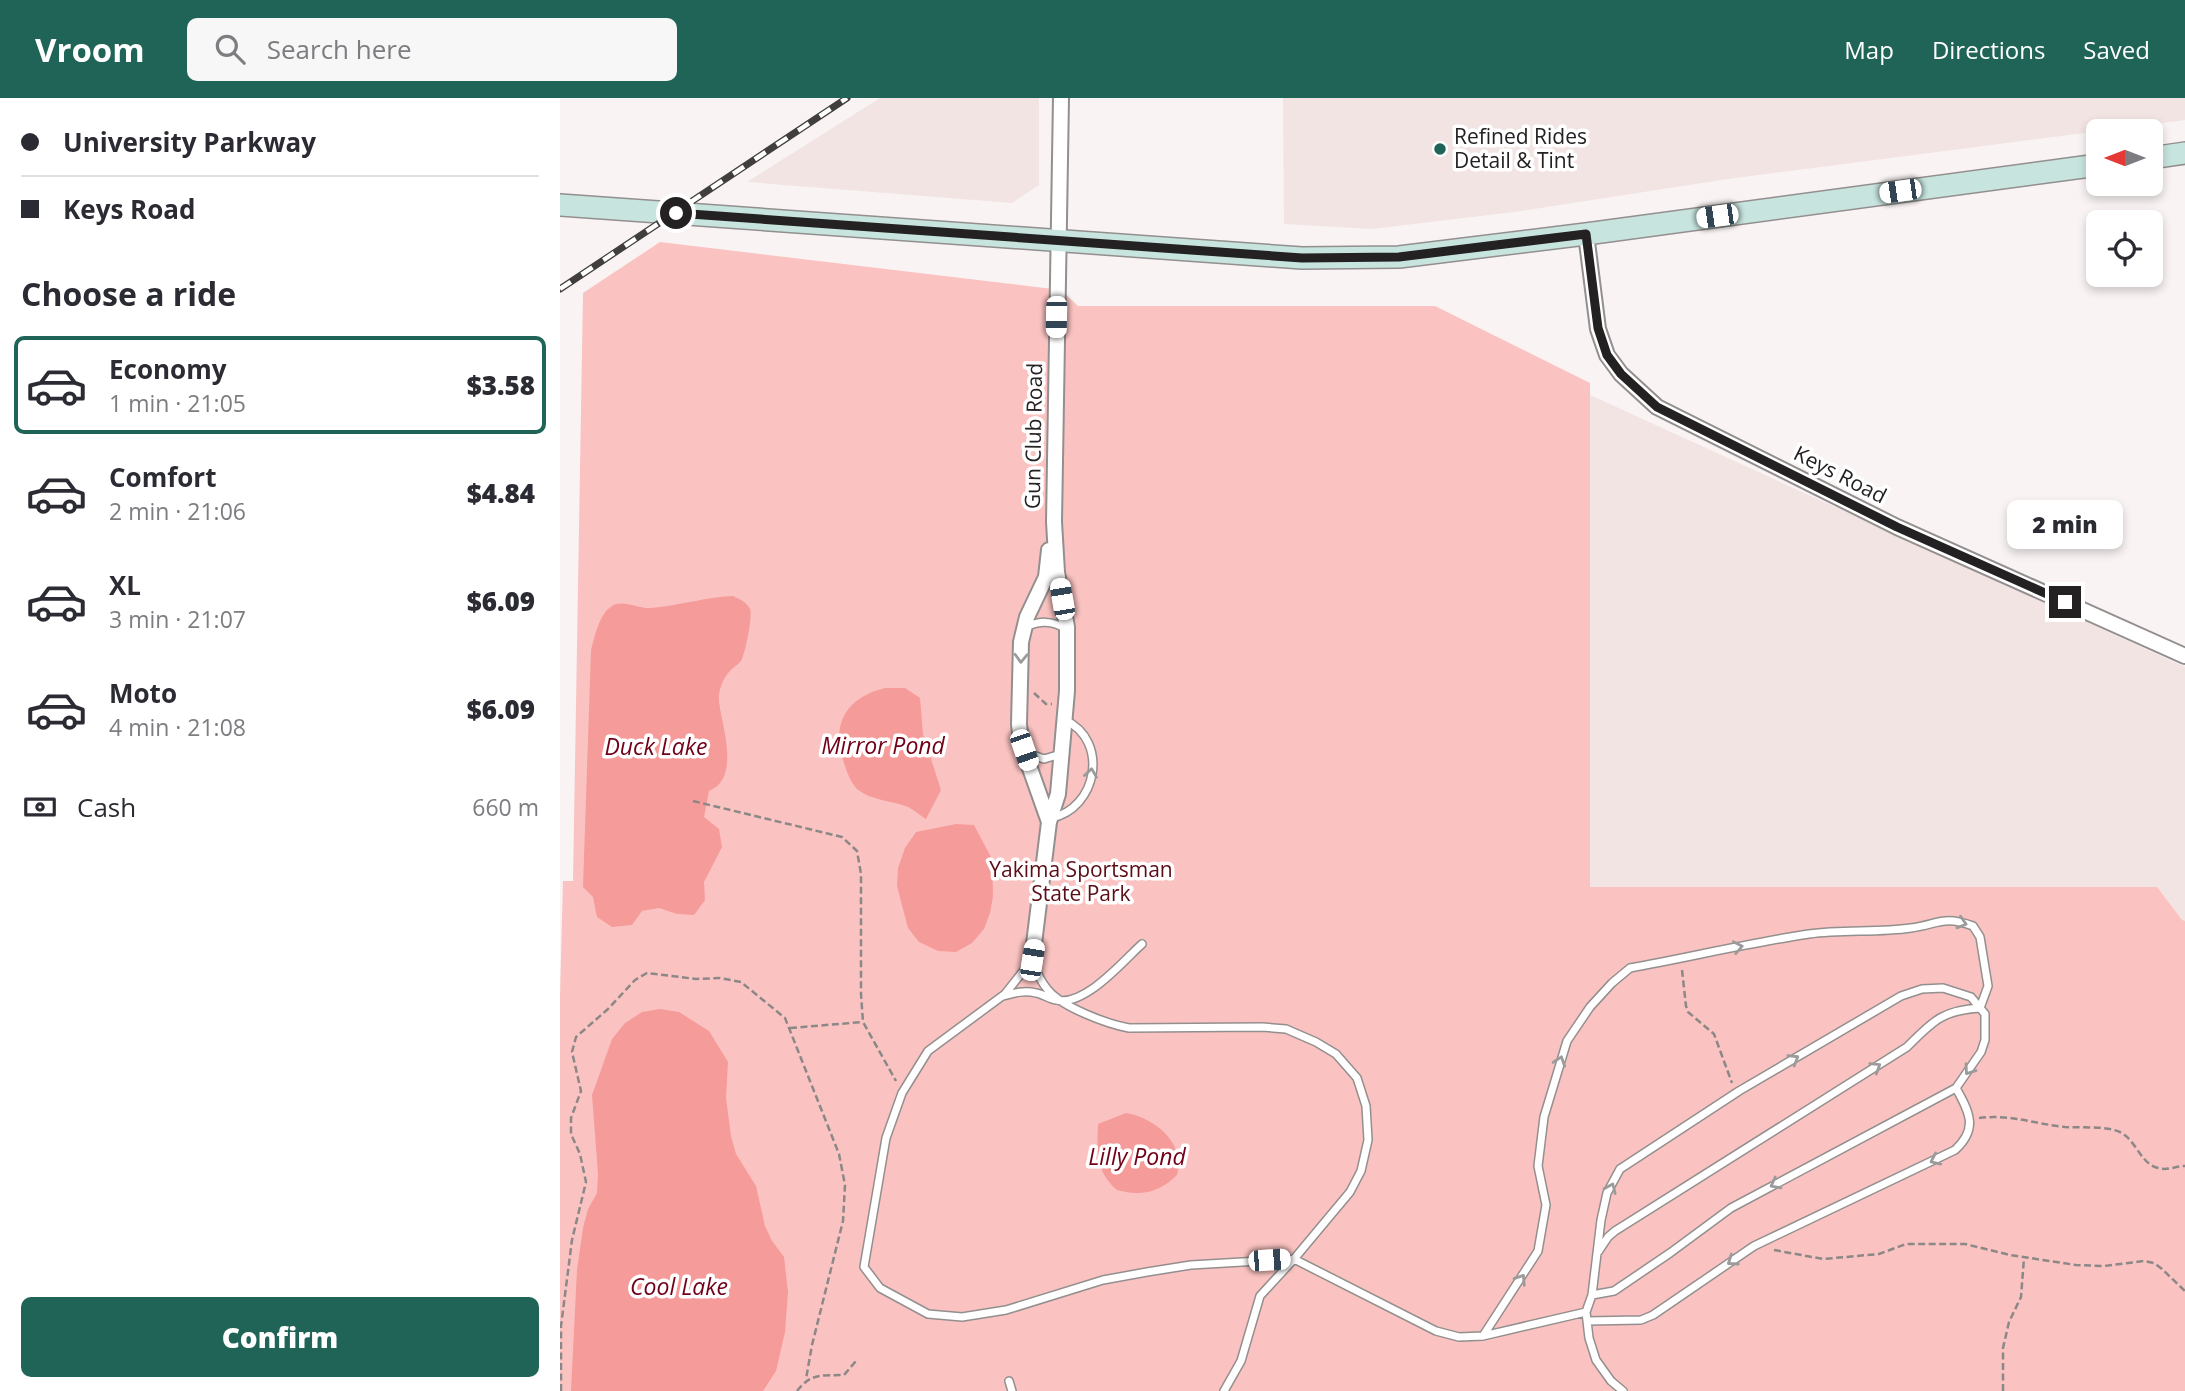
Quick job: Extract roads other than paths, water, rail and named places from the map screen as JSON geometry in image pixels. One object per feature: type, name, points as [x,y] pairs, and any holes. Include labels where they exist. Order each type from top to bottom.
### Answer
[{"type":"main road","points":[[2163,156],[2185,153]]},
{"type":"main road","points":[[560,205],[1302,258],[1399,257],[2086,167]]},
{"type":"street","name":"Gun Club Road","points":[[1032,960],[1049,820],[1058,794],[1065,712],[1067,629],[1057,572],[1054,522],[1061,98]]},
{"type":"street","name":"Keys Road","points":[[1586,234],[1598,328],[1607,355],[1621,374],[1657,407],[1897,527],[2185,656]]},
{"type":"street","name":"Gun Club Road","points":[[1049,820],[1024,750],[1019,724],[1021,642],[1027,617],[1046,577],[1054,522]]},
{"type":"lane","points":[[1025,627],[1042,621],[1053,622],[1067,629]]},
{"type":"lane","points":[[1049,820],[1074,808],[1085,796],[1091,777],[1092,756],[1088,740],[1065,712]]},
{"type":"lane","points":[[1024,750],[1031,756],[1044,759],[1061,754]]},
{"type":"lane","points":[[1483,1336],[1538,1251],[1546,1205],[1538,1166],[1544,1117],[1567,1041],[1590,1007],[1630,968],[1810,934],[1911,928],[1944,919],[1956,920],[1973,926],[1979,937],[1988,986],[1979,1007]]},
{"type":"lane","points":[[1059,1001],[1074,998],[1095,987],[1142,944]]},
{"type":"lane","points":[[1032,960],[1002,996],[928,1051],[902,1093],[886,1138],[864,1268],[880,1288],[928,1314],[962,1317],[1006,1310],[1103,1280],[1147,1272],[1191,1265],[1294,1259],[1436,1331],[1459,1337],[1483,1336],[1586,1312]]},
{"type":"lane","points":[[1032,960],[1038,978],[1059,1001]]},
{"type":"lane","points":[[1592,1295],[1614,1291],[1731,1208],[1956,1088],[1973,1065],[1985,1040],[1985,1014],[1971,997],[1943,988],[1922,989],[1901,996],[1735,1093],[1620,1169],[1607,1193],[1592,1295],[1586,1312],[1588,1338],[1596,1360],[1619,1388],[1608,1391]]},
{"type":"lane","points":[[1002,996],[1018,992],[1036,993],[1112,1025],[1129,1028],[1286,1029],[1336,1054],[1357,1078],[1366,1106],[1368,1140],[1361,1171],[1350,1192],[1260,1296],[1241,1361],[1224,1391]]},
{"type":"lane","points":[[1597,1254],[1615,1231],[1907,1047],[1936,1021],[1955,1010],[1979,1007]]},
{"type":"lane","points":[[1587,1321],[1641,1320],[1653,1315],[1754,1245],[1955,1150],[1965,1141],[1970,1129],[1968,1109],[1956,1088]]},
{"type":"lane","points":[[1009,1381],[1013,1391]]},
{"type":"water","name":"Duck Lake","points":[[733,596],[743,601],[751,613],[743,657],[722,682],[719,694],[727,764],[719,784],[709,791],[704,817],[719,829],[722,847],[704,882],[705,900],[694,915],[677,914],[659,908],[642,911],[632,925],[612,927],[597,917],[593,897],[583,887],[591,650],[598,626],[604,614],[616,604],[650,608]]},
{"type":"water","name":"Mirror Pond","points":[[885,688],[905,688],[920,698],[923,734],[941,790],[926,819],[908,807],[869,796],[857,789],[843,760],[839,734],[846,713],[861,698]]},
{"type":"water","points":[[956,824],[974,825],[992,859],[993,896],[984,929],[972,943],[956,952],[938,951],[919,942],[908,928],[897,886],[898,868],[905,848],[916,832]]},
{"type":"water","name":"Cool Lake","points":[[660,1009],[679,1012],[709,1031],[728,1062],[726,1098],[736,1154],[756,1186],[765,1226],[784,1257],[788,1292],[785,1332],[776,1371],[763,1391],[571,1391],[577,1270],[583,1228],[588,1209],[597,1193],[592,1095],[612,1039],[625,1023],[642,1012]]},
{"type":"water","name":"Lilly Pond","points":[[1126,1113],[1157,1126],[1166,1134],[1177,1153],[1177,1175],[1150,1192],[1117,1190],[1101,1168],[1098,1124]]},
{"type":"railway","points":[[560,289],[847,98]]},
{"type":"place","name":"Refined Rides Detail & Tint","points":[[1440,149]]},
{"type":"park label","name":"Yakima Sportsman State Park","points":[[1081,882]]}]
